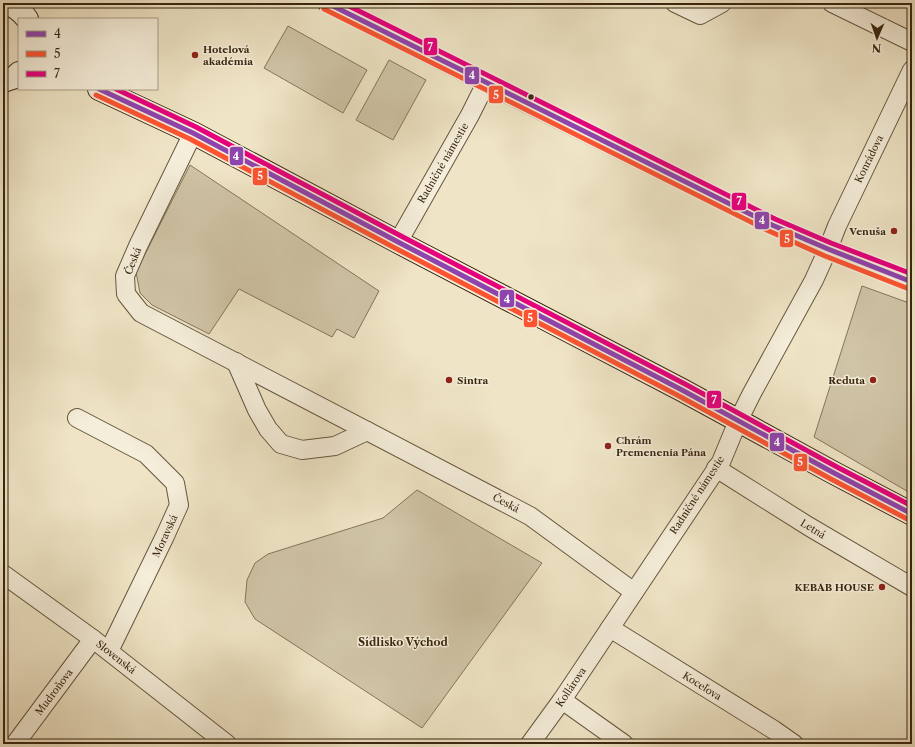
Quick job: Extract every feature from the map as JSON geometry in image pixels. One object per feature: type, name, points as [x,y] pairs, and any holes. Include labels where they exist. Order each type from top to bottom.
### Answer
[{"type":"street","points":[[328,3],[486,83],[772,224],[828,249],[912,282]]},
{"type":"street","points":[[676,3],[700,15],[722,3]]},
{"type":"street","points":[[832,3],[912,42]]},
{"type":"street","name":"Konrádova","points":[[828,249],[837,226],[912,70]]},
{"type":"street","points":[[3,81],[15,77],[18,74]]},
{"type":"street","name":"Radničné námestie","points":[[398,242],[470,115],[486,83]]},
{"type":"street","points":[[101,90],[193,133],[682,390],[912,514]]},
{"type":"street","name":"Česká","points":[[193,133],[125,276],[126,294],[141,313],[530,516],[634,592]]},
{"type":"street","name":"Radničné námestie","points":[[610,628],[721,462],[738,421],[752,393],[814,280],[828,249]]},
{"type":"street","points":[[236,362],[257,410],[268,429],[281,444],[302,450],[335,446],[367,431]]},
{"type":"street","name":"Moravská","points":[[76,418],[146,454],[175,483],[179,505],[109,651]]},
{"type":"street","name":"Letná","points":[[716,468],[808,526],[912,587]]},
{"type":"street","name":"Slovenská","points":[[3,574],[109,651],[225,744]]},
{"type":"street","name":"Kollárova","points":[[530,744],[562,700],[610,628]]},
{"type":"street","name":"Koceľova","points":[[610,628],[794,744]]},
{"type":"street","name":"Mudroňova","points":[[15,744],[93,639]]},
{"type":"street","points":[[562,700],[624,744]]},
{"type":"shaded area","points":[[288,26],[367,70],[343,113],[264,68]]},
{"type":"shaded area","points":[[389,60],[426,80],[393,140],[356,120]]},
{"type":"shaded area","points":[[190,165],[379,291],[354,338],[337,329],[332,337],[239,289],[209,334],[152,305],[140,293],[136,272]]},
{"type":"shaded area","points":[[862,286],[912,304],[912,494],[814,437]]},
{"type":"shaded area","points":[[417,490],[542,563],[422,728],[255,619],[245,602],[247,580],[255,563],[268,554],[383,518]]},
{"type":"transit line","name":"4","points":[[327,3],[772,225],[912,282]]},
{"type":"transit line","name":"7","points":[[343,3],[775,219],[831,243],[912,274]]},
{"type":"transit line","name":"5","points":[[324,9],[769,231],[825,256],[909,289]]},
{"type":"transit line","name":"4","points":[[101,90],[193,133],[682,390],[912,514]]},
{"type":"transit line","name":"7","points":[[118,90],[196,127],[685,384],[912,506]]},
{"type":"transit line","name":"5","points":[[96,95],[190,139],[679,396],[909,520]]},
{"type":"place","name":"Hotelová akadémia","points":[[195,55]]},
{"type":"place","name":"Venuša","points":[[894,231]]},
{"type":"place","name":"Sintra","points":[[449,380]]},
{"type":"place","name":"Reduta","points":[[873,380]]},
{"type":"place","name":"Chrám Premenenia Pána","points":[[608,446]]},
{"type":"place","name":"KEBAB HOUSE","points":[[882,587]]},
{"type":"district","name":"Sídlisko Východ","points":[[403,642]]}]
